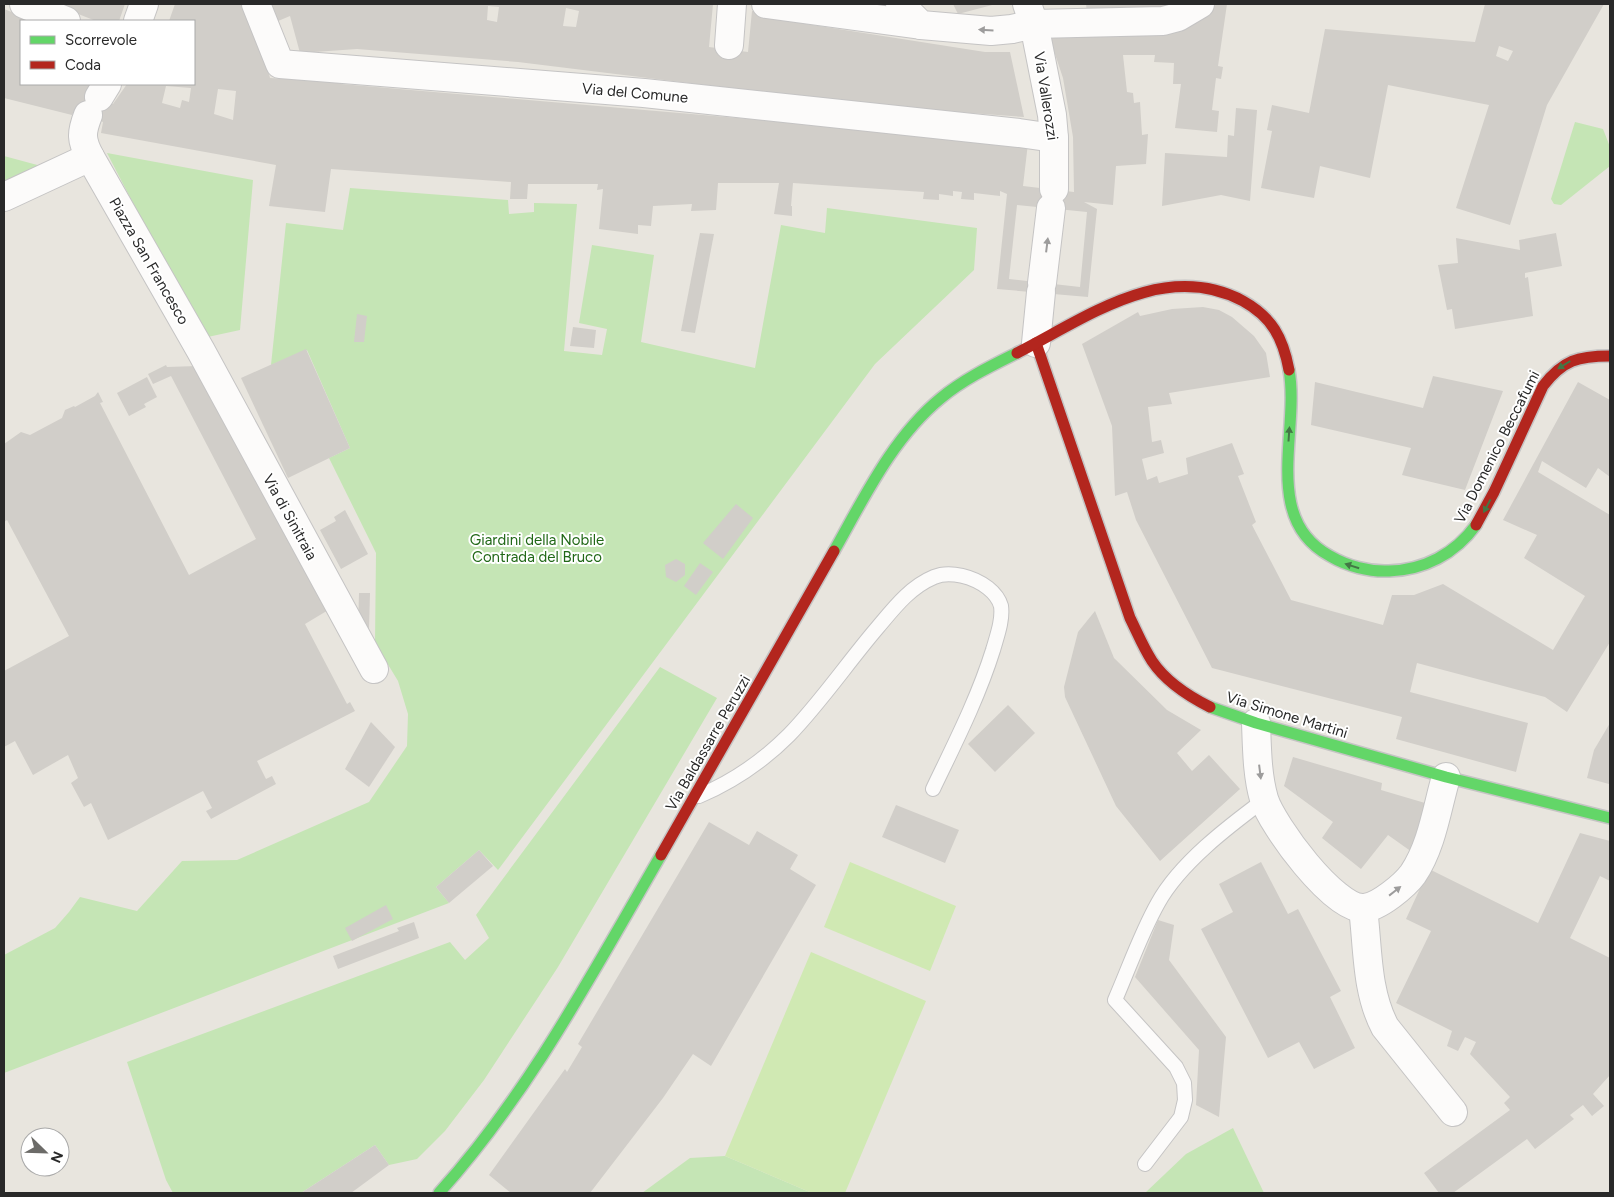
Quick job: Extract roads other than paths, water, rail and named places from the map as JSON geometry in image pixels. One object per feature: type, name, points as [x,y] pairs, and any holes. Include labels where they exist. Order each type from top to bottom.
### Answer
[{"type":"street","points":[[24,4],[64,20]]},
{"type":"street","points":[[138,20],[144,4]]},
{"type":"street","name":"Via del Comune","points":[[256,4],[280,64],[644,93],[1054,138]]},
{"type":"street","points":[[728,45],[732,4]]},
{"type":"street","points":[[770,4],[921,25],[991,30],[1012,29],[1031,14],[1163,21],[1178,17],[1200,4]]},
{"type":"street","points":[[900,4],[921,25]]},
{"type":"street","name":"Via Vallerozzi","points":[[1031,14],[1048,94],[1054,138],[1052,199],[1036,343]]},
{"type":"street","name":"Piazza San Francesco","points":[[98,99],[83,127],[82,138],[90,157],[208,365]]},
{"type":"street","points":[[4,196],[90,157]]},
{"type":"street","name":"Via Domenico Beccafumi","points":[[1036,343],[1072,322],[1106,306],[1153,289],[1170,286],[1216,290],[1234,296],[1252,306],[1264,314],[1274,326],[1286,354],[1291,377],[1288,468],[1293,512],[1297,525],[1310,542],[1339,562],[1360,568],[1399,572],[1426,565],[1442,558],[1468,536],[1489,500],[1543,386],[1551,374],[1560,365],[1578,358],[1610,356]]},
{"type":"street","name":"Via Simone Martini","points":[[1036,343],[1123,600],[1152,661],[1168,680],[1193,698],[1227,714],[1446,777],[1578,808],[1610,818]]},
{"type":"street","name":"Via Baldassarre Peruzzi","points":[[439,1193],[485,1140],[530,1078],[694,799],[876,479],[899,445],[930,408],[952,390],[1001,359],[1036,343]]},
{"type":"street","name":"Via di Sinitraia","points":[[208,365],[374,669]]},
{"type":"street","points":[[1256,723],[1259,767],[1264,800],[1278,826],[1317,878],[1338,898],[1363,908],[1391,895],[1411,876],[1418,866],[1429,838],[1446,777]]},
{"type":"street","points":[[1363,908],[1372,993],[1381,1018],[1385,1027],[1453,1112]]},
{"type":"lane","points":[[694,799],[744,772],[788,735],[859,649],[909,593],[936,576],[956,575],[975,580],[994,593],[1001,604],[1000,620],[984,680],[933,789]]},
{"type":"lane","points":[[1145,1164],[1176,1125],[1183,1110],[1186,1092],[1181,1074],[1176,1067],[1115,1000],[1152,916],[1168,888],[1220,835],[1264,800]]},
{"type":"park label","name":"Giardini della Nobile Contrada del Bruco","points":[[537,548]]}]
